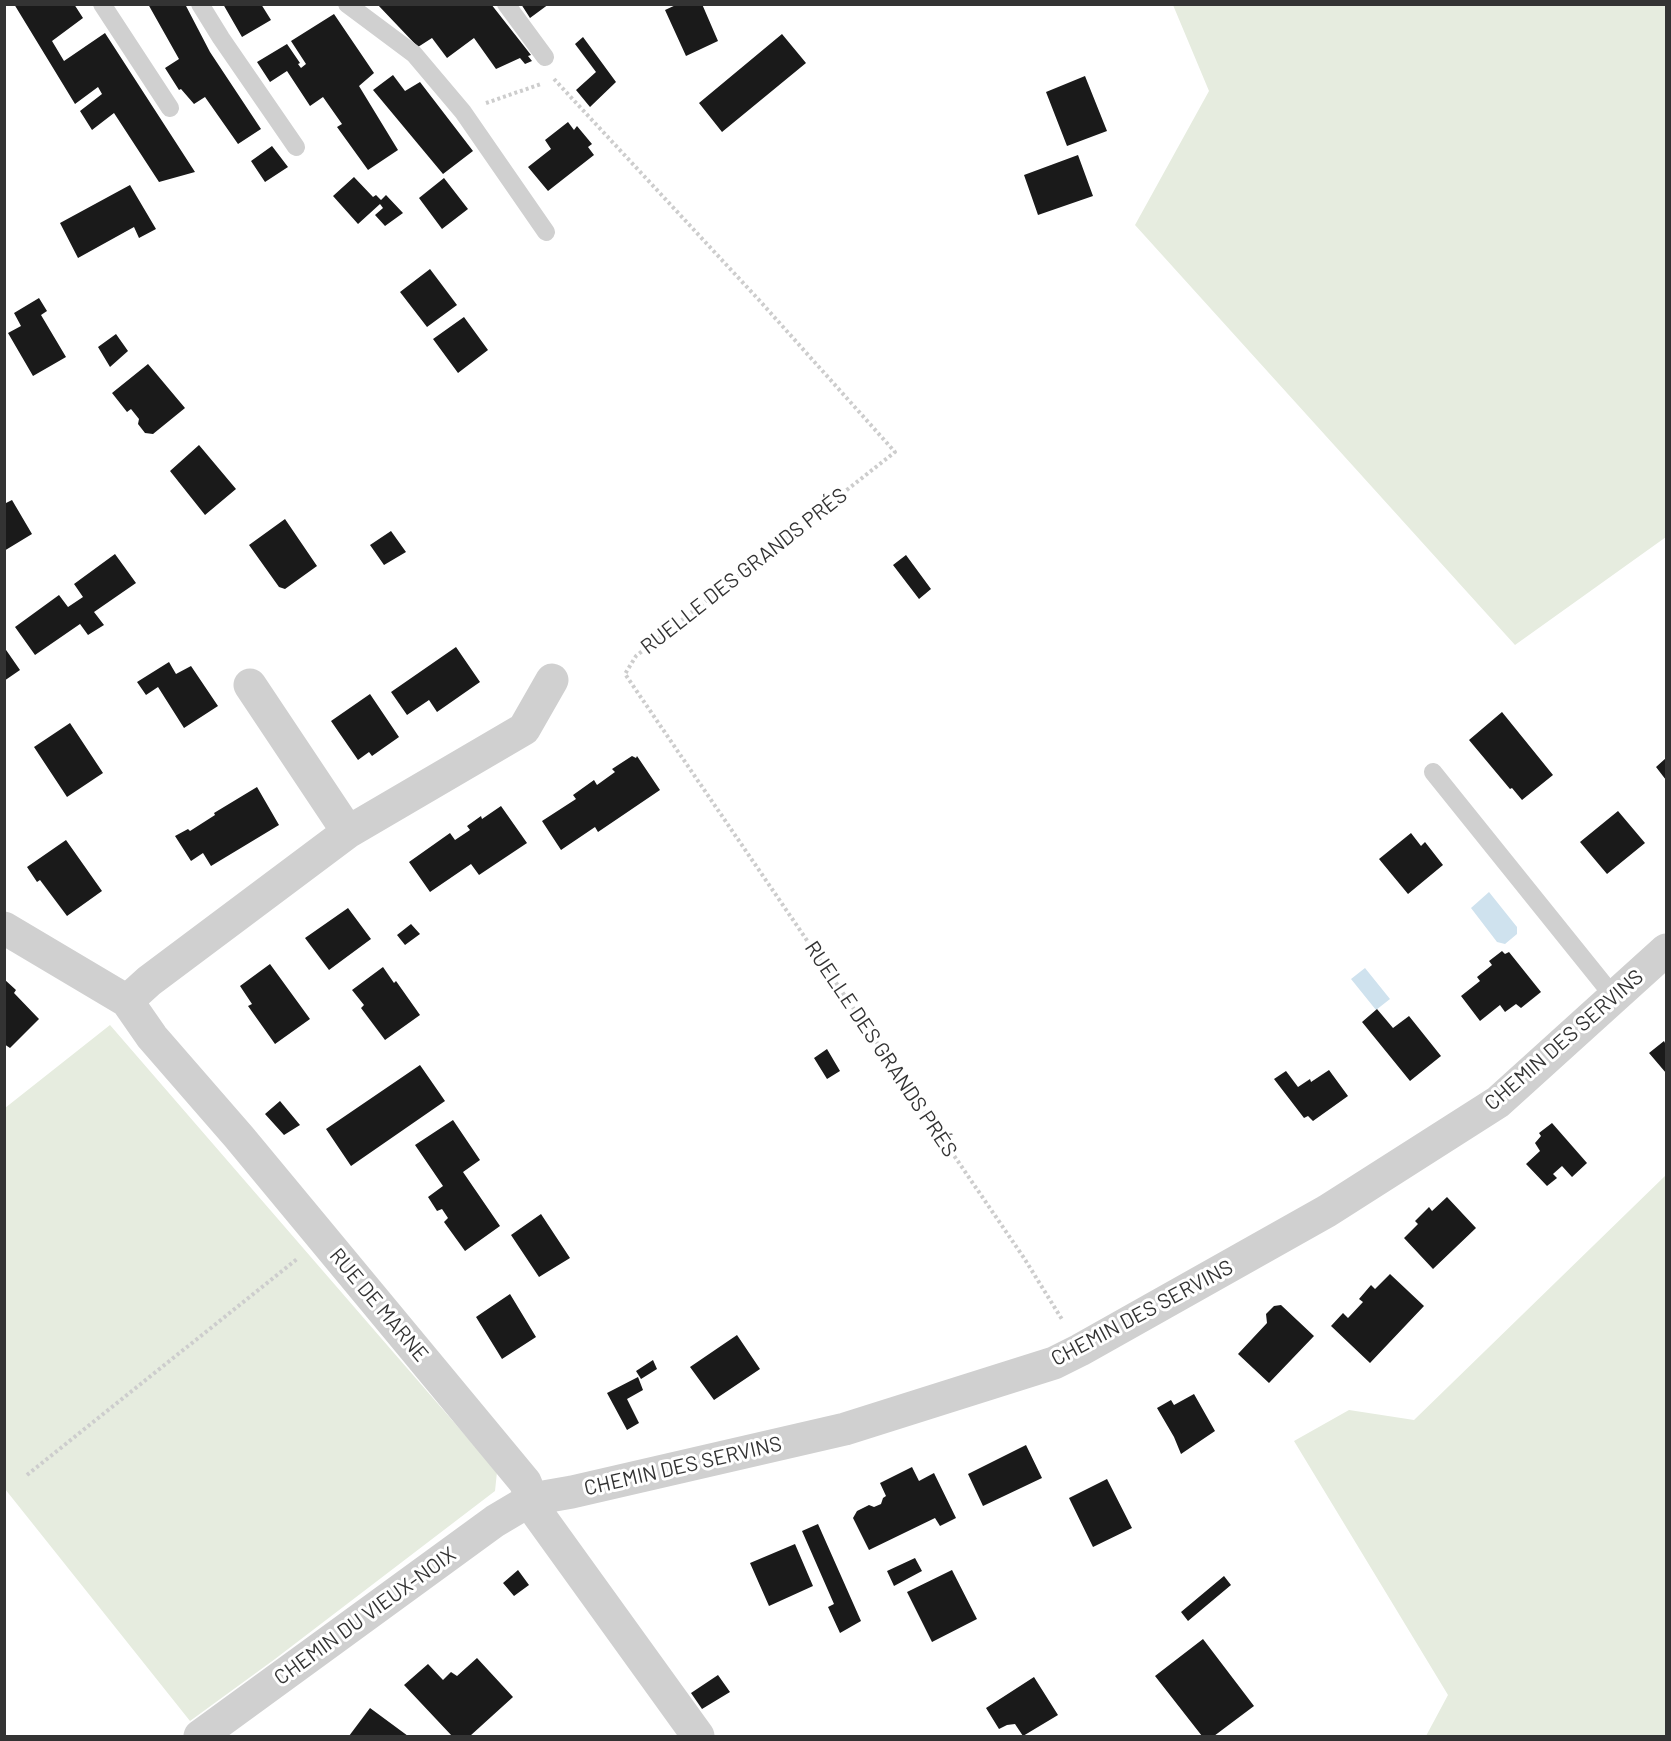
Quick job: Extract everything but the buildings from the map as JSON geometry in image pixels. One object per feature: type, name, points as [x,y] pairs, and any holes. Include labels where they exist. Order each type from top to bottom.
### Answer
[{"type":"street","points":[[127,1001],[149,981],[348,832],[524,729],[552,680]]},
{"type":"street","points":[[250,685],[348,832]]},
{"type":"street","name":"RUE DE MARNE","points":[[4,928],[127,1001],[152,1038],[324,1238],[525,1482],[538,1514],[698,1737]]},
{"type":"street","name":"CHEMIN DES SERVINS","points":[[532,1499],[572,1492],[844,1429],[1054,1363],[1327,1211],[1498,1102],[1666,950]]},
{"type":"street","name":"CHEMIN DU VIEUX-NOIX","points":[[200,1737],[495,1521],[532,1499]]},
{"type":"lane","points":[[102,4],[170,108]]},
{"type":"lane","points":[[200,4],[296,147]]},
{"type":"lane","points":[[347,4],[414,54],[463,112],[546,232]]},
{"type":"lane","points":[[506,4],[544,57]]},
{"type":"lane","points":[[1433,772],[1614,997]]},
{"type":"path","name":"RUELLE DES GRANDS PRÉS","points":[[463,112],[554,79],[759,300],[895,452],[636,656],[625,674],[1023,1258],[1080,1350]]},
{"type":"path","points":[[27,1475],[324,1238]]},
{"type":"shaded area","points":[[1173,5],[1666,5],[1666,537],[1515,645],[1135,225],[1209,91]]},
{"type":"shaded area","points":[[110,1025],[497,1472],[495,1491],[190,1721],[5,1489],[5,1108]]},
{"type":"shaded area","points":[[1666,1175],[1666,1736],[1426,1736],[1448,1695],[1294,1441],[1349,1410],[1414,1420]]},
{"type":"water","points":[[1489,892],[1517,927],[1517,934],[1505,944],[1497,942],[1471,908]]},
{"type":"water","points":[[1365,968],[1390,999],[1376,1010],[1351,979]]}]
